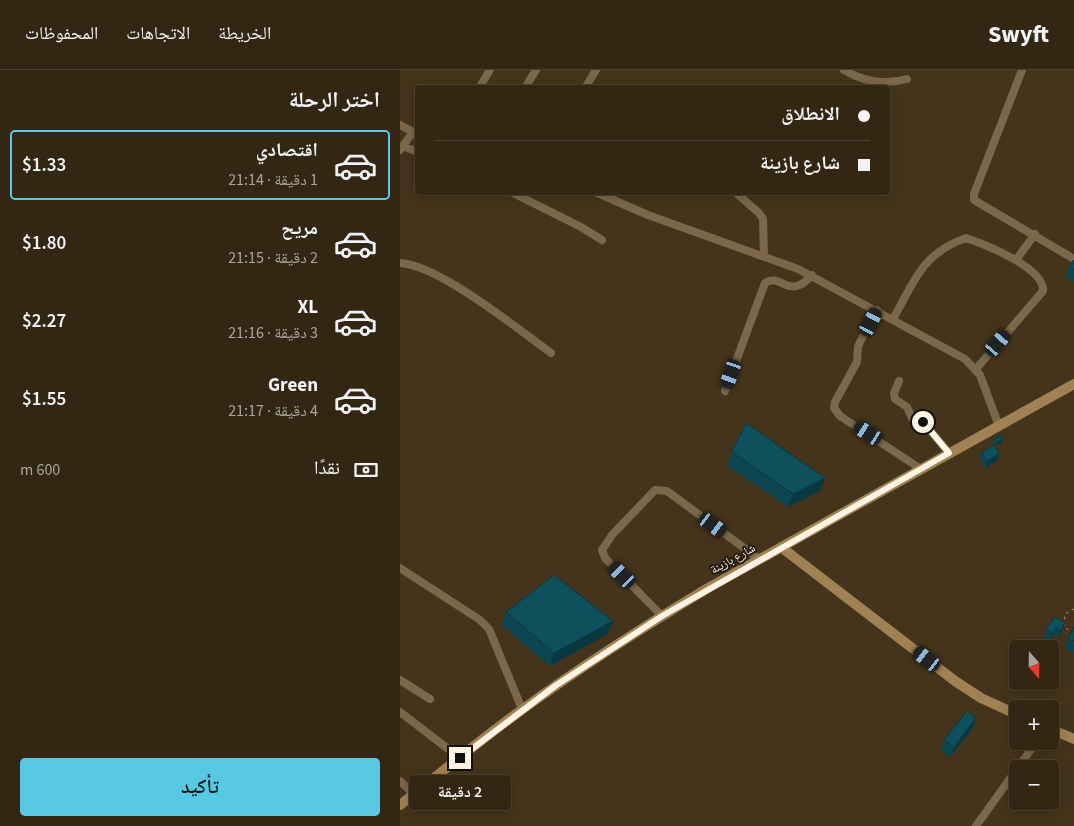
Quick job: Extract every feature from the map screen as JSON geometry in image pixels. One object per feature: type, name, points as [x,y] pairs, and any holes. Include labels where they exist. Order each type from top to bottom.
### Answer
[{"type":"street","points":[[481,85],[490,70]]},
{"type":"street","points":[[527,85],[536,70]]},
{"type":"street","points":[[587,85],[596,70]]},
{"type":"street","points":[[844,70],[851,75],[880,83],[907,79]]},
{"type":"street","points":[[1022,70],[974,194],[974,200],[988,210],[1036,234],[1074,259]]},
{"type":"street","points":[[400,125],[415,132],[402,148],[415,151]]},
{"type":"street","points":[[517,195],[581,227],[602,240]]},
{"type":"street","points":[[603,195],[648,215],[764,255],[812,276],[965,359],[976,369],[999,426]]},
{"type":"street","points":[[738,195],[759,213],[763,220],[764,255]]},
{"type":"street","points":[[1016,260],[1036,234]]},
{"type":"street","points":[[893,319],[925,263],[946,245],[966,238],[1016,260],[1040,282],[1043,292],[976,369]]},
{"type":"street","points":[[400,263],[411,264],[430,272],[479,301],[551,353]]},
{"type":"street","points":[[725,391],[766,283],[773,281],[796,287],[803,285],[812,276]]},
{"type":"street","points":[[877,310],[858,346],[859,358],[835,402],[834,408],[840,416],[921,469]]},
{"type":"street","points":[[899,381],[894,393],[894,399],[907,407],[912,418],[925,424],[949,453]]},
{"type":"street","name":"شارع بازينة","points":[[400,805],[522,709],[662,616],[759,559],[1074,384]]},
{"type":"street","points":[[662,616],[605,558],[602,550],[612,535],[655,490],[668,491],[759,559]]},
{"type":"street","points":[[781,547],[955,681],[981,698],[1009,711]]},
{"type":"street","points":[[400,568],[464,609],[490,630],[522,709]]},
{"type":"street","points":[[400,680],[430,699]]},
{"type":"street","points":[[400,712],[460,758]]},
{"type":"street","points":[[1059,733],[1074,739]]},
{"type":"street","points":[[976,826],[1031,750]]},
{"type":"street","points":[[400,781],[414,794]]},
{"type":"path","points":[[1074,609],[1065,614],[1064,627],[1074,633]]},
{"type":"building","points":[[1074,260],[1074,270],[1069,266]]},
{"type":"building","points":[[746,423],[825,478],[793,494],[732,452]]},
{"type":"building","points":[[1001,435],[1003,438],[997,442],[994,439]]},
{"type":"building","points":[[994,445],[999,454],[987,461],[982,452]]},
{"type":"building","points":[[554,575],[613,621],[554,653],[506,612]]},
{"type":"building","points":[[1055,617],[1065,623],[1060,631],[1056,628],[1053,634],[1046,630]]},
{"type":"building","points":[[1074,627],[1074,641],[1068,639]]},
{"type":"building","points":[[967,711],[976,718],[954,747],[944,740]]},
{"type":"route","points":[[460,758],[522,709],[662,616],[708,588],[949,453],[923,422]]}]
